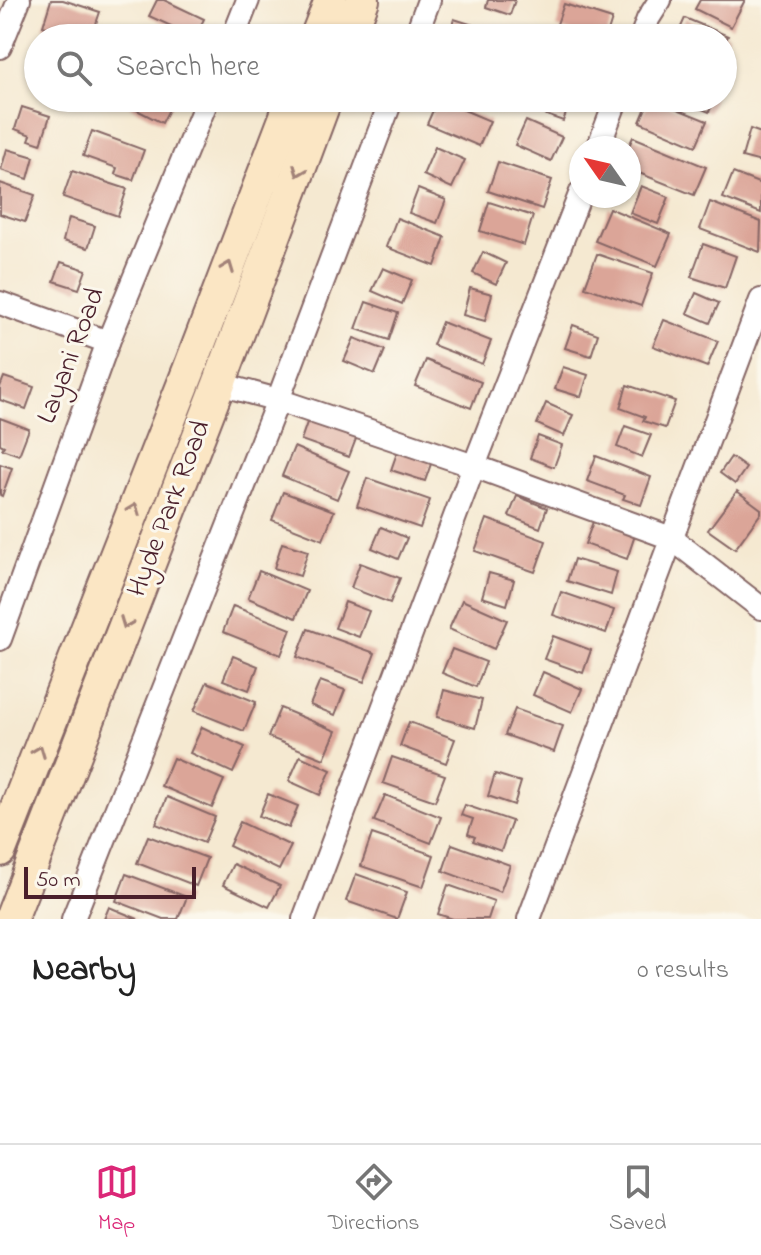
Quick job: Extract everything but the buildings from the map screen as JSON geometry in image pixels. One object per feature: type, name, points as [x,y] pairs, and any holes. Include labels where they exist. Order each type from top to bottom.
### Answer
[{"type":"street","points":[[0,47],[19,0]]},
{"type":"street","points":[[239,24],[248,0]]},
{"type":"street","points":[[322,24],[331,0]]},
{"type":"street","points":[[354,24],[363,0]]},
{"type":"street","points":[[420,24],[429,0]]},
{"type":"street","points":[[646,24],[660,0]]},
{"type":"street","name":"Layani Road","points":[[0,639],[108,342],[202,112]]},
{"type":"street","name":"Hyde Park Road","points":[[0,850],[288,112]]},
{"type":"street","name":"Hyde Park Road","points":[[11,919],[219,384],[321,112]]},
{"type":"street","points":[[73,919],[278,400],[387,112]]},
{"type":"street","points":[[603,136],[612,112]]},
{"type":"street","points":[[304,919],[575,208]]},
{"type":"street","points":[[529,919],[671,538],[755,334],[761,300]]},
{"type":"street","points":[[0,303],[108,342]]},
{"type":"street","points":[[219,384],[278,400],[474,466],[671,538],[761,608]]}]
